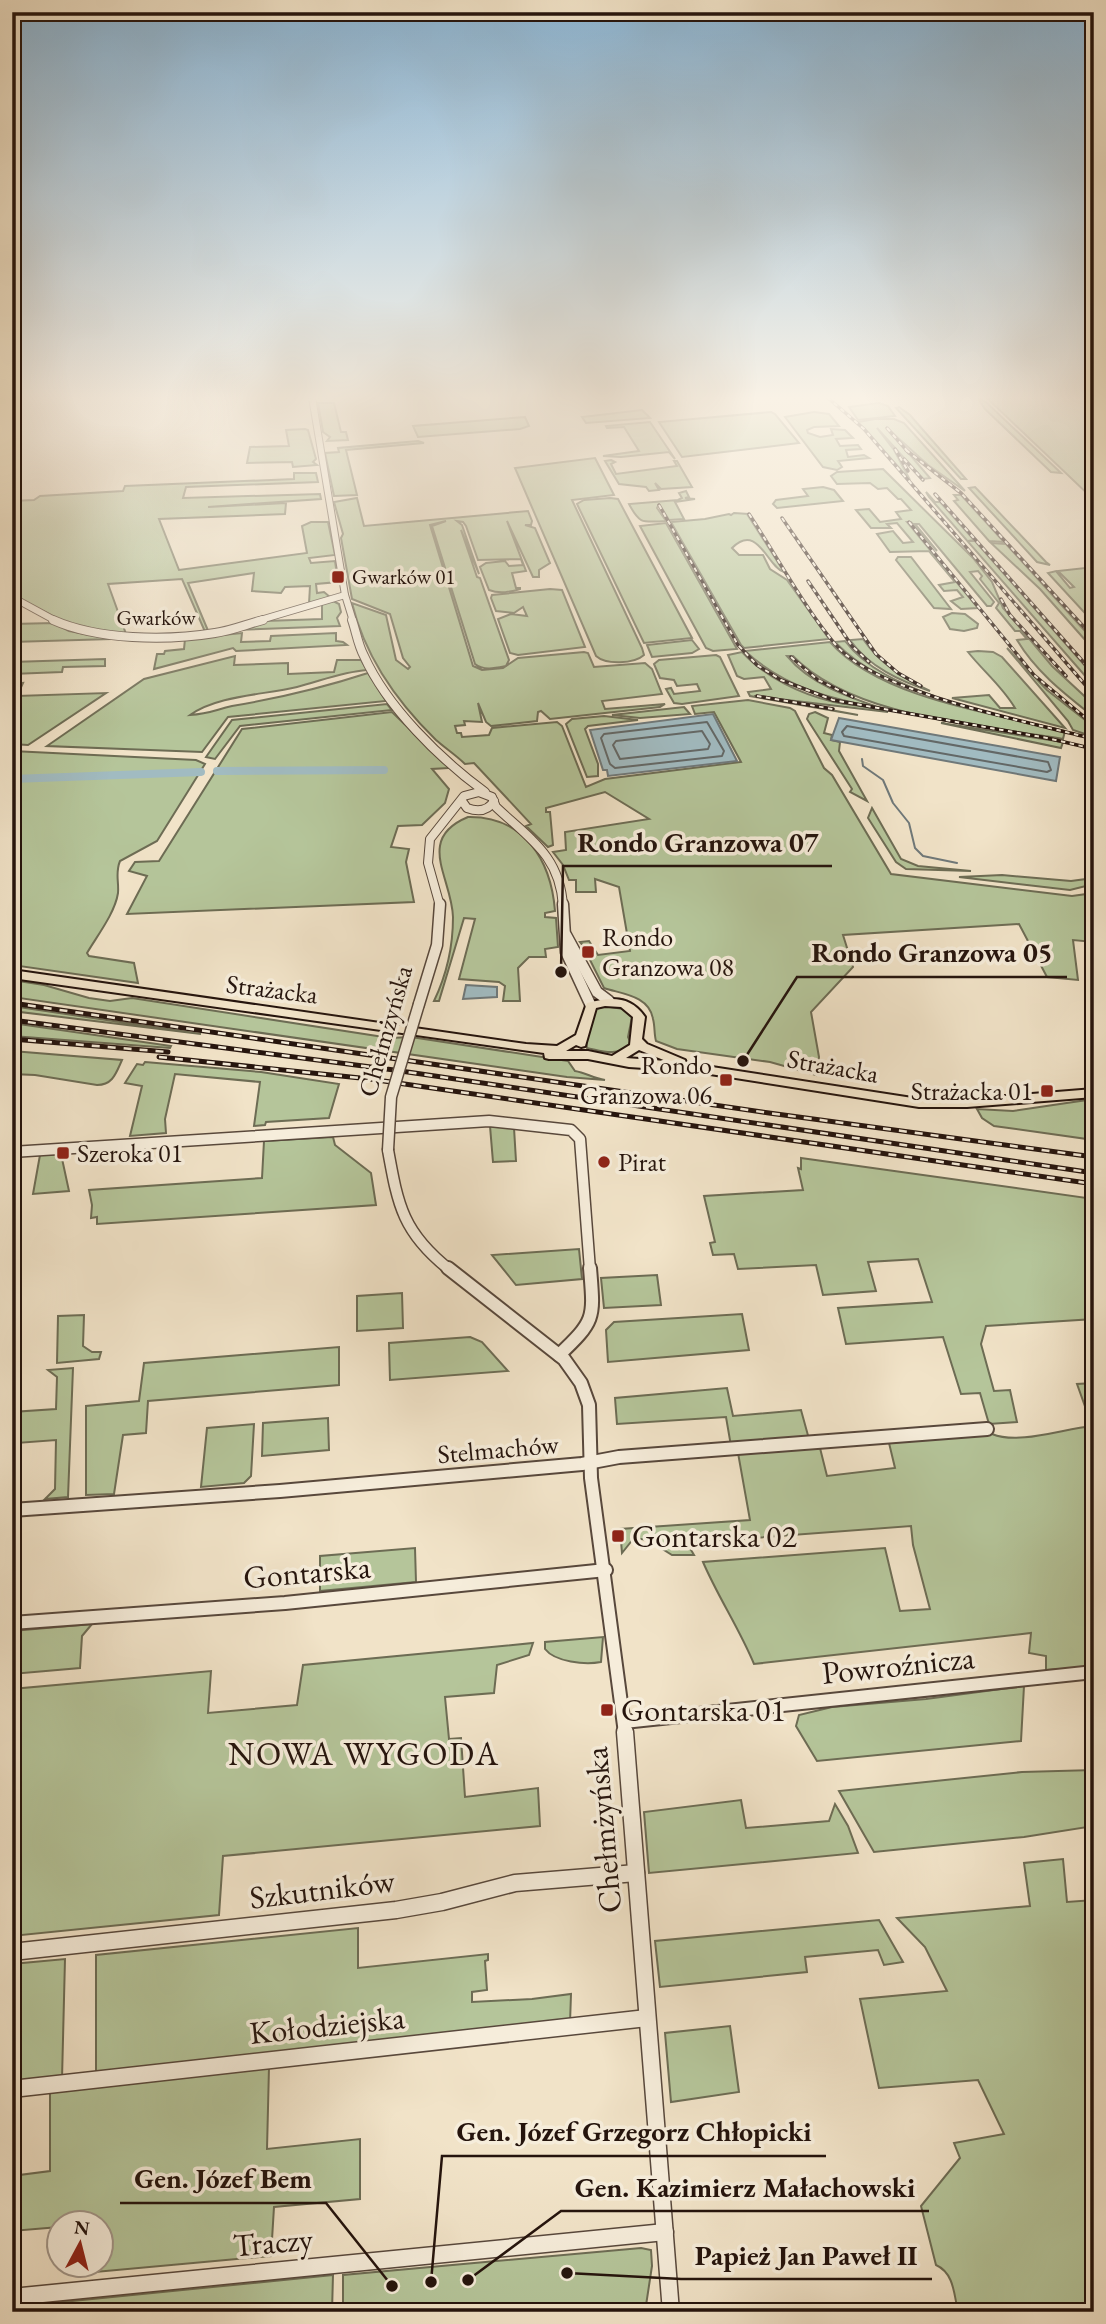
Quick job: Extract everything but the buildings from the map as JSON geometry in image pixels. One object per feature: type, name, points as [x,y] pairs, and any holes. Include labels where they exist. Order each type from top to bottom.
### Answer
[{"type":"main road","name":"Strażacka","points":[[12,974],[526,1048],[559,1050],[580,1037]]},
{"type":"main road","points":[[608,1001],[626,1004],[637,1013],[640,1022],[637,1041],[630,1052],[614,1060],[588,1055],[582,1047],[580,1037],[591,1006],[608,1001]]},
{"type":"main road","name":"Strażacka","points":[[637,1041],[691,1067]]},
{"type":"main road","name":"Strażacka","points":[[526,1048],[562,1057],[588,1055]]},
{"type":"main road","name":"Strażacka","points":[[614,1060],[691,1067],[919,1103],[967,1103],[1094,1093]]},
{"type":"street","points":[[330,505],[345,595],[363,655],[387,695],[411,722],[465,776],[487,793],[497,808],[544,852],[556,869],[562,887],[566,952],[591,1006]]},
{"type":"street","name":"Gwarków","points":[[12,597],[55,621],[93,634],[189,637],[219,633],[345,595]]},
{"type":"street","points":[[465,776],[467,791],[463,798],[464,807],[512,822]]},
{"type":"street","points":[[463,798],[475,792],[487,793]]},
{"type":"street","name":"Chełmżyńska","points":[[463,798],[459,807],[430,839],[427,855],[440,902],[440,932],[390,1103],[388,1150],[397,1203],[415,1237],[435,1258],[559,1355],[575,1372],[587,1396],[592,1424],[591,1463],[624,1722],[671,2312]]},
{"type":"street","points":[[442,823],[490,807],[494,801]]},
{"type":"street","points":[[566,935],[597,992],[608,1001]]},
{"type":"street","points":[[12,1152],[489,1121],[568,1130],[577,1134],[580,1139],[593,1307],[586,1329],[559,1355]]},
{"type":"street","name":"Stelmachów","points":[[12,1510],[280,1491],[591,1463],[619,1458],[988,1429]]},
{"type":"street","name":"Gontarska","points":[[12,1623],[285,1603],[606,1570]]},
{"type":"street","name":"Powroźnicza","points":[[624,1722],[1094,1672]]},
{"type":"street","name":"Szkutników","points":[[12,1952],[396,1910],[442,1902],[515,1883],[636,1873]]},
{"type":"street","name":"Kołodziejska","points":[[12,2089],[648,2018]]},
{"type":"street","name":"Traczy","points":[[12,2297],[665,2232]]},
{"type":"green space","points":[[12,505],[286,505],[285,514],[159,519],[179,570],[307,553],[302,526],[311,522],[328,522],[335,555],[309,558],[311,563],[335,561],[338,582],[316,584],[317,593],[324,592],[330,597],[309,604],[310,586],[285,587],[281,593],[252,591],[254,573],[188,583],[209,633],[206,634],[182,579],[108,584],[126,634],[109,634],[66,623],[12,595]]},
{"type":"green space","points":[[335,505],[359,505],[364,526],[528,511],[532,521],[531,525],[525,525],[535,528],[550,563],[539,570],[539,577],[533,577],[507,521],[526,571],[512,573],[516,588],[520,589],[509,592],[489,590],[480,567],[486,563],[505,561],[509,566],[523,565],[521,559],[478,560],[466,526],[457,521],[462,525],[479,574],[461,530],[477,577],[480,578],[509,660],[506,666],[518,658],[584,652],[588,653],[594,667],[645,663],[652,669],[662,694],[602,701],[605,709],[665,704],[660,707],[550,719],[541,711],[538,712],[537,721],[491,726],[486,722],[478,703],[482,722],[464,721],[465,725],[455,726],[457,733],[461,733],[462,737],[489,735],[492,728],[557,722],[562,726],[586,787],[605,779],[741,762],[714,712],[695,714],[692,706],[748,700],[790,708],[795,711],[824,768],[832,775],[891,874],[1072,896],[1094,893],[1094,942],[1073,940],[1078,980],[1047,977],[1019,924],[843,935],[853,967],[811,1012],[819,1057],[816,1075],[770,1062],[677,1049],[656,1041],[653,1019],[646,1005],[633,997],[604,988],[588,956],[590,954],[580,942],[589,941],[598,955],[630,951],[619,887],[595,879],[596,892],[576,892],[576,880],[569,880],[563,865],[553,852],[566,850],[565,832],[649,819],[605,792],[546,808],[546,812],[550,812],[553,845],[548,847],[526,826],[531,824],[474,763],[465,764],[436,740],[408,710],[384,678],[365,642],[352,603],[386,615],[396,660],[408,669],[410,667],[403,658],[390,614],[352,599],[341,538],[343,534]],"holes":[[[446,521],[432,526],[475,664],[486,668],[506,666],[482,670],[473,666],[430,525]]]},
{"type":"green space","points":[[531,505],[575,505],[644,655],[627,662],[606,661],[596,656]]},
{"type":"green space","points":[[578,505],[621,505],[692,638],[644,643]]},
{"type":"green space","points":[[630,505],[658,505],[657,508],[666,521],[643,521],[636,516]]},
{"type":"green space","points":[[660,505],[677,505],[684,519],[669,520]]},
{"type":"green space","points":[[774,505],[801,505],[777,508]]},
{"type":"green space","points":[[907,505],[920,505],[973,558],[992,582],[1003,608],[1052,666],[1094,705],[1094,717],[1052,682],[1025,652],[1017,640],[1027,639],[1020,631],[1015,631],[996,608],[999,603],[980,579],[982,576],[978,571],[970,572],[994,602],[991,606],[987,606],[919,524],[915,524],[937,551],[911,522],[907,522],[978,608],[961,609],[951,601],[963,597],[957,590],[944,591],[939,585],[955,582],[929,551],[890,552],[877,534],[893,531],[903,543],[913,542],[897,523],[887,524],[891,528],[871,528],[856,510],[869,509],[880,522],[901,519],[896,512],[911,510]]},
{"type":"green space","points":[[936,505],[943,505],[974,540],[968,541],[975,541],[1094,676],[1094,686]]},
{"type":"green space","points":[[958,505],[971,505],[1004,542],[989,541]]},
{"type":"green space","points":[[985,505],[992,505],[1050,565],[1037,562]]},
{"type":"green space","points":[[734,513],[749,514],[784,572],[761,548],[749,540],[741,541],[732,548],[739,555],[763,555],[770,569],[787,580],[829,639],[744,648],[741,645],[671,522]]},
{"type":"green space","points":[[666,523],[737,649],[713,651],[706,648],[640,526]]},
{"type":"green space","points":[[991,543],[1006,544],[1094,641],[1094,650],[1040,589]]},
{"type":"green space","points":[[898,557],[911,557],[951,609],[934,608],[896,560]]},
{"type":"green space","points":[[1094,567],[1094,623],[1048,573],[1056,571],[1070,588],[1074,587],[1058,571]]},
{"type":"green space","points":[[562,590],[585,647],[518,655],[510,653],[498,619],[511,614],[527,616],[523,607],[514,613],[496,611],[492,595]]},
{"type":"green space","points":[[333,601],[339,604],[341,612],[337,618],[340,626],[234,630],[265,621],[322,619],[322,604]]},
{"type":"green space","points":[[952,613],[965,614],[978,624],[977,628],[964,631],[950,629],[943,617]]},
{"type":"green space","points":[[54,623],[69,631],[112,639],[12,642],[12,624]]},
{"type":"green space","points":[[242,633],[241,642],[270,641],[271,636],[336,633],[336,641],[347,645],[236,651],[233,648],[154,669],[157,654],[184,649],[185,639]]},
{"type":"green space","points":[[863,639],[877,656],[893,669],[930,691],[886,672],[866,658],[850,640]]},
{"type":"green space","points":[[692,640],[699,649],[692,653],[652,657],[647,645]]},
{"type":"green space","points":[[845,641],[874,668],[934,696],[893,681],[869,669],[835,642]]},
{"type":"green space","points":[[830,642],[851,661],[907,690],[973,710],[1065,731],[1063,739],[957,723],[883,706],[818,677],[793,656],[787,656],[818,682],[881,708],[826,696],[776,674],[745,651]]},
{"type":"green space","points":[[1007,648],[1047,690],[1094,727],[1094,737],[1073,730]]},
{"type":"green space","points":[[742,652],[772,677],[796,689],[834,702],[888,712],[754,696],[858,715],[750,696],[748,692],[771,689],[764,677],[744,679],[737,676],[728,655]]},
{"type":"green space","points":[[968,652],[993,652],[1002,657],[1065,728],[952,698],[989,695],[1000,708],[1015,708]]},
{"type":"green space","points":[[716,655],[720,657],[739,696],[674,703],[666,689],[671,688],[674,694],[700,691],[697,684],[677,686],[674,680],[660,678],[654,664],[659,660]]},
{"type":"green space","points":[[235,656],[234,665],[288,663],[288,674],[334,672],[337,660],[361,660],[367,670],[297,687],[227,699],[190,715],[301,692],[368,673],[386,701],[228,717],[202,752],[47,746],[144,679]]},
{"type":"green space","points":[[105,659],[105,666],[63,667],[62,672],[12,674],[12,662]]},
{"type":"green space","points":[[23,683],[17,696],[106,693],[28,745],[12,744],[12,684]]},
{"type":"green space","points":[[387,704],[392,710],[240,726],[215,759],[206,757],[232,720]]},
{"type":"green space","points":[[684,707],[690,714],[640,718],[612,715]]},
{"type":"green space","points":[[392,712],[450,768],[432,769],[449,789],[445,803],[422,825],[398,826],[391,847],[409,849],[406,862],[414,902],[127,914],[147,876],[129,871],[135,862],[159,861],[242,729]]},
{"type":"green space","points":[[815,712],[828,718],[824,733],[832,735],[831,740],[840,742],[839,751],[867,801],[850,792],[852,789],[807,719],[809,714]]},
{"type":"green space","points":[[604,716],[638,720],[588,726],[585,729],[598,764],[598,776],[587,777],[566,724],[572,719]]},
{"type":"green space","points":[[941,723],[1063,742],[1061,748]]},
{"type":"green space","points":[[12,751],[196,760],[205,764],[157,841],[120,861],[116,901],[87,953],[89,956],[134,963],[138,983],[12,965]]},
{"type":"green space","points":[[872,808],[901,859],[918,866],[971,871],[906,869],[896,862],[868,818]]},
{"type":"green space","points":[[468,817],[505,824],[519,833],[531,844],[548,875],[555,911],[545,913],[545,917],[556,918],[558,947],[545,949],[546,957],[529,957],[518,968],[520,1001],[503,1001],[505,986],[499,982],[459,979],[475,919],[464,918],[439,1001],[434,1001],[446,970],[453,928],[451,902],[440,861],[440,848],[443,836],[452,826]]},
{"type":"green space","points":[[1002,875],[1071,881],[1094,878],[1094,884],[1070,890],[959,877]]},
{"type":"green space","points":[[12,980],[44,985],[89,998],[110,1001],[132,998],[390,1038],[411,1037],[568,1061],[575,1071],[605,1080],[567,1077],[12,997]]},
{"type":"green space","points":[[12,1006],[201,1034],[12,1011]]},
{"type":"green space","points":[[605,1006],[623,1009],[632,1017],[628,1037],[632,1045],[615,1052],[587,1048],[586,1038],[596,1009]]},
{"type":"green space","points":[[12,1023],[171,1046],[12,1036]]},
{"type":"green space","points":[[12,1051],[122,1060],[110,1081],[97,1085],[12,1074]]},
{"type":"green space","points":[[145,1062],[261,1072],[339,1084],[329,1118],[266,1122],[265,1125],[254,1126],[260,1082],[175,1074],[165,1119],[166,1133],[130,1136],[142,1086],[125,1083],[137,1064],[143,1065]]},
{"type":"green space","points":[[1094,1099],[1094,1140],[994,1126],[982,1118],[977,1109],[1013,1111]]},
{"type":"green space","points":[[490,1126],[514,1128],[516,1161],[493,1162]]},
{"type":"green space","points":[[333,1137],[335,1145],[371,1173],[376,1205],[97,1224],[97,1217],[91,1218],[89,1190],[262,1178],[264,1141]]},
{"type":"green space","points":[[61,1154],[69,1191],[33,1194],[40,1155]]},
{"type":"green space","points":[[801,1158],[1094,1199],[1094,1319],[986,1326],[981,1344],[994,1391],[1010,1390],[1017,1422],[989,1424],[980,1393],[961,1394],[943,1337],[846,1344],[838,1308],[932,1302],[918,1259],[868,1262],[876,1291],[823,1295],[816,1265],[738,1269],[734,1254],[713,1255],[710,1243],[715,1242],[704,1196],[803,1190],[798,1168],[801,1169]]},
{"type":"green space","points":[[579,1249],[582,1279],[516,1285],[492,1255]]},
{"type":"green space","points":[[657,1275],[661,1305],[604,1308],[601,1278]]},
{"type":"green space","points":[[402,1293],[403,1328],[357,1331],[357,1296]]},
{"type":"green space","points":[[742,1314],[749,1350],[608,1362],[606,1330],[614,1322]]},
{"type":"green space","points":[[84,1315],[83,1346],[92,1352],[101,1352],[99,1359],[57,1363],[58,1316]]},
{"type":"green space","points":[[470,1337],[482,1342],[508,1371],[390,1380],[389,1343]]},
{"type":"green space","points":[[339,1347],[339,1385],[148,1401],[146,1433],[123,1435],[114,1494],[86,1495],[86,1406],[139,1401],[144,1363]]},
{"type":"green space","points":[[73,1368],[68,1497],[45,1499],[55,1489],[56,1440],[17,1443],[19,1428],[12,1428],[12,1412],[56,1409],[57,1377],[48,1370]]},
{"type":"green space","points":[[1094,1383],[1094,1667],[1046,1670],[1046,1656],[1029,1653],[1031,1633],[754,1664],[703,1562],[885,1548],[900,1611],[930,1609],[913,1545],[911,1526],[687,1543],[694,1555],[672,1555],[648,1540],[634,1538],[622,1553],[620,1529],[750,1520],[738,1453],[820,1448],[827,1476],[895,1468],[889,1443],[992,1434],[1028,1437],[1092,1426],[1077,1384]]},
{"type":"green space","points":[[727,1388],[733,1416],[801,1410],[809,1439],[731,1446],[726,1417],[617,1424],[615,1398]]},
{"type":"green space","points":[[328,1418],[329,1450],[262,1456],[263,1423]]},
{"type":"green space","points":[[254,1424],[251,1476],[244,1483],[201,1487],[207,1428]]},
{"type":"green space","points":[[415,1548],[416,1582],[320,1591],[320,1556]]},
{"type":"green space","points":[[92,1624],[82,1636],[80,1668],[12,1674],[12,1631]]},
{"type":"green space","points":[[603,1637],[601,1662],[571,1662],[556,1657],[545,1649],[545,1642]]},
{"type":"green space","points":[[533,1643],[529,1655],[497,1665],[494,1693],[445,1697],[449,1739],[461,1738],[465,1797],[538,1788],[540,1826],[223,1856],[219,1915],[12,1936],[12,1689],[211,1671],[208,1713],[297,1705],[303,1665]]},
{"type":"green space","points":[[1024,1686],[1021,1741],[817,1761],[796,1726],[799,1715],[832,1707],[926,1699]]},
{"type":"green space","points":[[1094,1770],[1094,1826],[1024,1837],[874,1852],[839,1791],[1022,1772]]},
{"type":"green space","points":[[741,1800],[746,1828],[829,1821],[835,1804],[848,1826],[858,1853],[649,1873],[644,1812]]},
{"type":"green space","points":[[1063,1859],[1067,1902],[1094,1900],[1094,2312],[958,2312],[950,2279],[936,2265],[921,2206],[960,2158],[954,2143],[1004,2134],[978,2080],[879,2088],[860,1999],[947,1991],[925,1947],[897,1918],[1030,1906],[1024,1863]]},
{"type":"green space","points":[[879,1920],[903,1962],[884,1965],[878,1950],[805,1957],[807,1972],[660,1987],[655,1941]]},
{"type":"green space","points":[[358,1928],[358,1968],[488,1954],[488,1960],[485,1961],[487,1990],[472,1992],[472,2002],[571,1994],[570,2023],[96,2076],[96,1955]]},
{"type":"green space","points":[[65,1959],[62,2079],[12,2084],[12,1964]]},
{"type":"green space","points":[[730,2026],[739,2092],[671,2102],[665,2033]]},
{"type":"green space","points":[[269,2067],[267,2149],[360,2139],[360,2199],[274,2207],[271,2256],[116,2270],[116,2208],[46,2208],[46,2228],[12,2231],[12,2176],[50,2171],[50,2090]]},
{"type":"green space","points":[[641,2248],[651,2250],[652,2266],[645,2312],[343,2312],[343,2275]]},
{"type":"green space","points":[[333,2275],[332,2312],[12,2312],[12,2307]]},
{"type":"water","points":[[713,714],[737,761],[608,776],[607,770],[603,770],[590,730]]},
{"type":"water","points":[[839,718],[1060,757],[1056,781],[831,740]]},
{"type":"water","points":[[466,985],[497,987],[497,997],[463,999]]},
{"type":"waterway","points":[[862,759],[863,766],[883,780],[893,803],[909,823],[915,848],[923,856],[957,863]]},
{"type":"waterway","points":[[217,771],[384,770]]},
{"type":"waterway","points":[[12,779],[201,772]]},
{"type":"railway","points":[[659,505],[738,645],[757,665],[781,680],[833,700],[1047,738],[1094,749]]},
{"type":"railway","points":[[930,505],[1094,695]]},
{"type":"railway","points":[[945,505],[1094,674]]},
{"type":"railway","points":[[972,505],[1094,638]]},
{"type":"railway","points":[[749,514],[824,629],[835,644],[855,661],[883,677],[956,704],[1094,739]]},
{"type":"railway","points":[[782,518],[876,654],[898,673],[921,686]]},
{"type":"railway","points":[[909,522],[1034,675],[1094,725]]},
{"type":"railway","points":[[808,581],[852,646],[869,662]]},
{"type":"railway","points":[[1001,599],[1010,615],[1066,676]]},
{"type":"railway","points":[[791,657],[818,680],[853,697]]},
{"type":"railway","points":[[757,696],[833,709]]},
{"type":"railway","points":[[12,1003],[769,1113],[1094,1157]]},
{"type":"railway","points":[[12,1020],[394,1070],[1094,1173]]},
{"type":"railway","points":[[12,1039],[168,1052]]},
{"type":"railway","points":[[159,1057],[370,1079],[1094,1184]]},
{"type":"place","name":"Gwarków 01","points":[[338,577]]},
{"type":"place","name":"Rondo Granzowa 08","points":[[588,952]]},
{"type":"place","name":"Rondo Granzowa 07","points":[[561,972]]},
{"type":"place","name":"Rondo Granzowa 05","points":[[743,1061]]},
{"type":"place","name":"Rondo Granzowa 06","points":[[726,1080]]},
{"type":"place","name":"Strażacka 01","points":[[1047,1091]]},
{"type":"place","name":"Szeroka 01","points":[[63,1153]]},
{"type":"place","name":"Pirat","points":[[604,1162]]},
{"type":"place","name":"Gontarska 02","points":[[618,1536]]},
{"type":"place","name":"Gontarska 01","points":[[607,1710]]},
{"type":"place","name":"Papież Jan Paweł II","points":[[567,2273]]},
{"type":"place","name":"Gen. Kazimierz Małachowski","points":[[468,2280]]},
{"type":"place","name":"Gen. Józef Grzegorz Chłopicki","points":[[431,2282]]},
{"type":"place","name":"Gen. Józef Bem","points":[[392,2286]]},
{"type":"district","name":"NOWA WYGODA","points":[[364,1753]]}]
